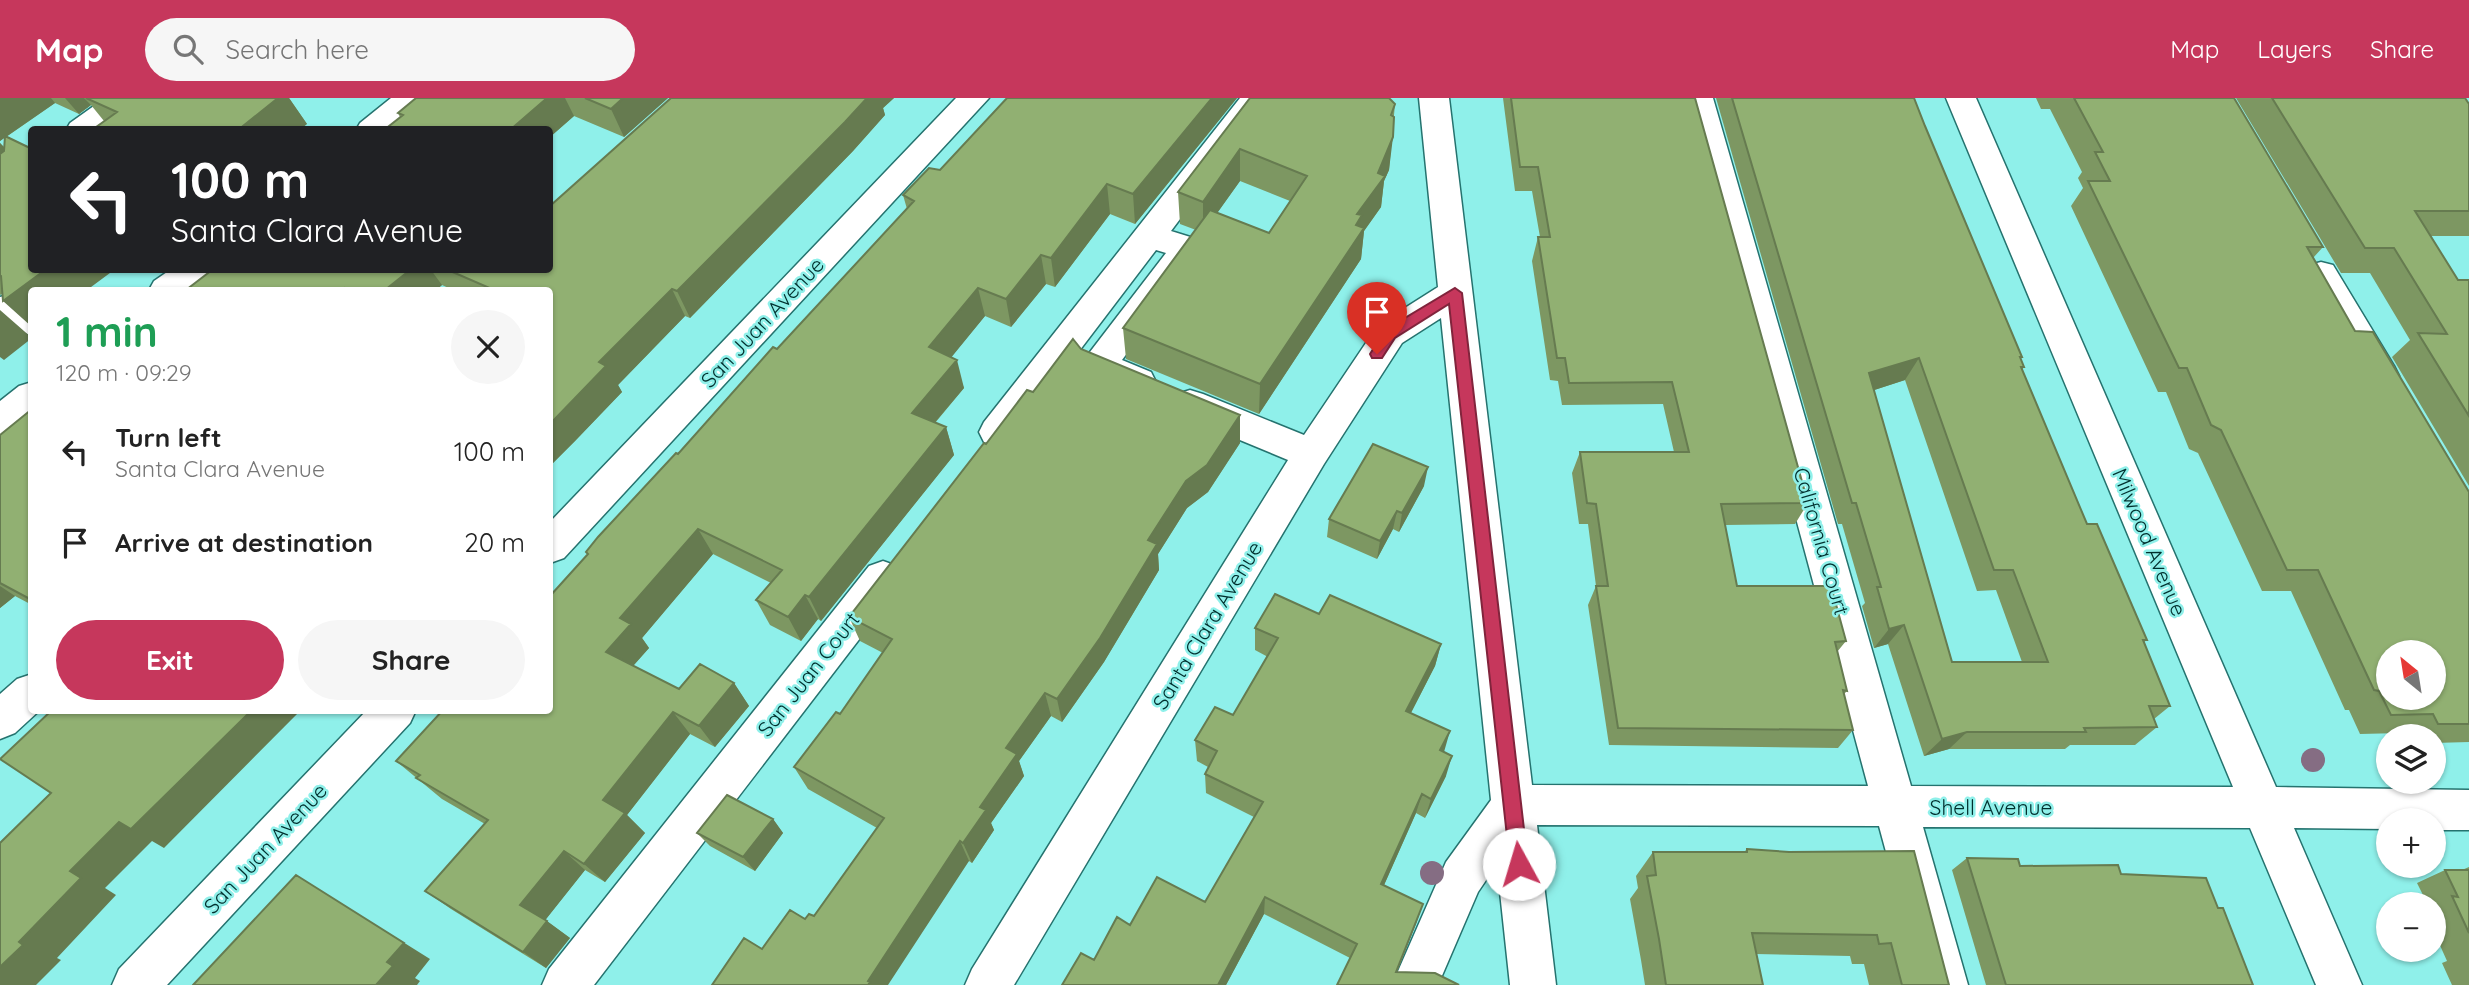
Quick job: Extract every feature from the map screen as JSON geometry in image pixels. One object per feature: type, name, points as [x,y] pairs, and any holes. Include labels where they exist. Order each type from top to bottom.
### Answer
[{"type":"street","points":[[87,126],[126,98]]},
{"type":"street","name":"San Juan Avenue","points":[[553,544],[974,98]]},
{"type":"street","points":[[978,456],[1256,98]]},
{"type":"street","points":[[1434,98],[1533,985]]},
{"type":"street","name":"California Court","points":[[1698,98],[1945,985]]},
{"type":"street","name":"Milwood Avenue","points":[[1961,98],[2339,985]]},
{"type":"street","points":[[375,126],[404,99]]},
{"type":"street","points":[[1150,236],[1188,248],[1098,365],[1311,454]]},
{"type":"street","points":[[2308,252],[2399,407]]},
{"type":"street","points":[[170,287],[189,273]]},
{"type":"street","name":"Santa Clara Avenue","points":[[988,985],[1311,454],[1390,334],[1455,293]]},
{"type":"street","points":[[0,421],[28,399]]},
{"type":"street","name":"San Juan Court","points":[[565,985],[901,556]]},
{"type":"street","points":[[0,720],[28,696]]},
{"type":"street","name":"San Juan Avenue","points":[[135,985],[391,714]]},
{"type":"street","points":[[1415,985],[1462,877],[1513,806]]},
{"type":"street","name":"Shell Avenue","points":[[1513,806],[2262,807],[2469,810]]},
{"type":"building","points":[[86,98],[278,98],[243,126],[98,126],[117,112]]},
{"type":"building","points":[[416,98],[547,98],[515,126],[389,126],[403,115],[398,113]]},
{"type":"building","points":[[585,98],[623,98],[611,109]]},
{"type":"building","points":[[671,98],[867,98],[677,291],[672,289],[599,362],[606,366],[553,421],[553,287],[487,287],[455,273],[553,273],[553,203]]},
{"type":"building","points":[[1007,98],[1212,98],[1133,194],[1107,184],[1051,258],[1041,255],[1006,299],[978,288],[929,347],[957,360],[912,413],[946,427],[809,597],[805,595],[788,617],[756,600],[782,570],[698,529],[620,618],[631,624],[606,652],[679,689],[700,664],[734,683],[699,726],[673,712],[603,800],[625,813],[584,864],[564,851],[520,905],[547,921],[523,952],[425,891],[488,820],[416,778],[420,775],[396,761],[439,714],[553,714],[553,593],[588,554],[586,552],[598,537],[676,453],[678,454],[773,347],[777,349],[914,201],[903,195],[929,168],[940,170]]},
{"type":"building","points":[[1250,98],[1389,98],[1395,104],[1391,115],[1394,117],[1393,137],[1378,173],[1385,176],[1357,214],[1362,215],[1356,225],[1364,228],[1260,384],[1123,328],[1210,210],[1269,233],[1307,176],[1240,149],[1203,202],[1178,192]]},
{"type":"building","points":[[1511,98],[1695,98],[1808,503],[1721,504],[1737,586],[1831,586],[1846,641],[1835,642],[1853,730],[1618,728],[1596,586],[1608,586],[1596,504],[1587,503],[1580,452],[1689,452],[1672,382],[1569,383],[1565,358],[1557,358],[1538,237],[1550,237],[1538,167],[1520,167]]},
{"type":"building","points":[[1732,98],[1914,98],[2022,357],[2024,367],[2021,367],[2087,524],[2097,524],[2147,640],[2143,640],[2170,706],[2149,706],[2157,727],[2084,728],[2086,732],[1967,732],[1942,739],[1904,625],[1889,629],[1877,587],[1881,587],[1856,503],[1852,503]],"holes":[[[1919,358],[1994,570],[2013,570],[2048,662],[1952,662],[1869,373]]]},
{"type":"building","points":[[2074,98],[2234,98],[2323,247],[2307,247],[2355,331],[2373,332],[2469,492],[2469,724],[2438,724],[2433,714],[2391,715],[2388,710],[2446,710],[2446,640],[2376,640],[2374,690],[2318,570],[2287,570],[2221,430],[2211,425],[2187,368],[2179,368],[2088,181],[2110,181],[2095,152],[2103,152]]},
{"type":"building","points":[[2272,98],[2465,98],[2469,104],[2469,211],[2415,211],[2458,280],[2469,280],[2469,416],[2418,333],[2447,334],[2394,248],[2365,248]]},
{"type":"building","points":[[5,136],[28,147],[28,273],[41,273],[3,301],[0,275],[0,154],[4,151]]},
{"type":"building","points":[[208,273],[406,273],[389,287],[190,287]]},
{"type":"building","points":[[1073,339],[1081,349],[1240,415],[1207,465],[1186,481],[1148,540],[1157,544],[1100,638],[1057,699],[1045,693],[1006,748],[1017,754],[980,807],[986,810],[963,843],[960,841],[868,981],[868,985],[712,985],[744,938],[762,949],[790,910],[805,919],[809,914],[814,916],[884,818],[794,767],[836,712],[840,714],[892,639],[849,617],[984,443],[986,444],[1027,390],[1033,392]]},
{"type":"building","points":[[28,412],[28,598],[0,583],[0,435]]},
{"type":"building","points":[[1373,444],[1428,467],[1402,513],[1397,511],[1380,541],[1329,519]]},
{"type":"building","points":[[1275,594],[1319,614],[1330,595],[1441,644],[1406,711],[1450,731],[1440,750],[1452,756],[1431,799],[1422,794],[1381,884],[1423,904],[1396,972],[1435,973],[1459,985],[1337,985],[1357,944],[1265,897],[1218,985],[1062,985],[1081,953],[1094,960],[1117,917],[1130,925],[1157,877],[1205,902],[1263,802],[1205,774],[1217,751],[1195,740],[1215,707],[1233,715],[1278,638],[1255,628]]},
{"type":"building","points":[[48,714],[248,714],[131,829],[119,822],[70,871],[81,878],[19,942],[23,945],[0,967],[0,843],[51,793],[0,759]]},
{"type":"building","points":[[727,795],[773,819],[743,857],[697,833]]},
{"type":"building","points":[[1747,849],[1789,852],[1914,851],[1949,985],[1902,985],[1891,943],[1879,944],[1877,935],[1752,933],[1763,985],[1666,985],[1647,876],[1656,875],[1653,852],[1747,852]]},
{"type":"building","points":[[1967,858],[2018,859],[2020,866],[2118,865],[2121,874],[2206,878],[2218,908],[2223,908],[2253,985],[2006,985]]},
{"type":"building","points":[[2446,870],[2469,870],[2469,933],[2452,896],[2458,897]]},
{"type":"building","points":[[296,875],[404,943],[387,962],[393,966],[376,985],[193,985]]},
{"type":"route","points":[[1377,354],[1390,334],[1455,293],[1519,864]]}]
